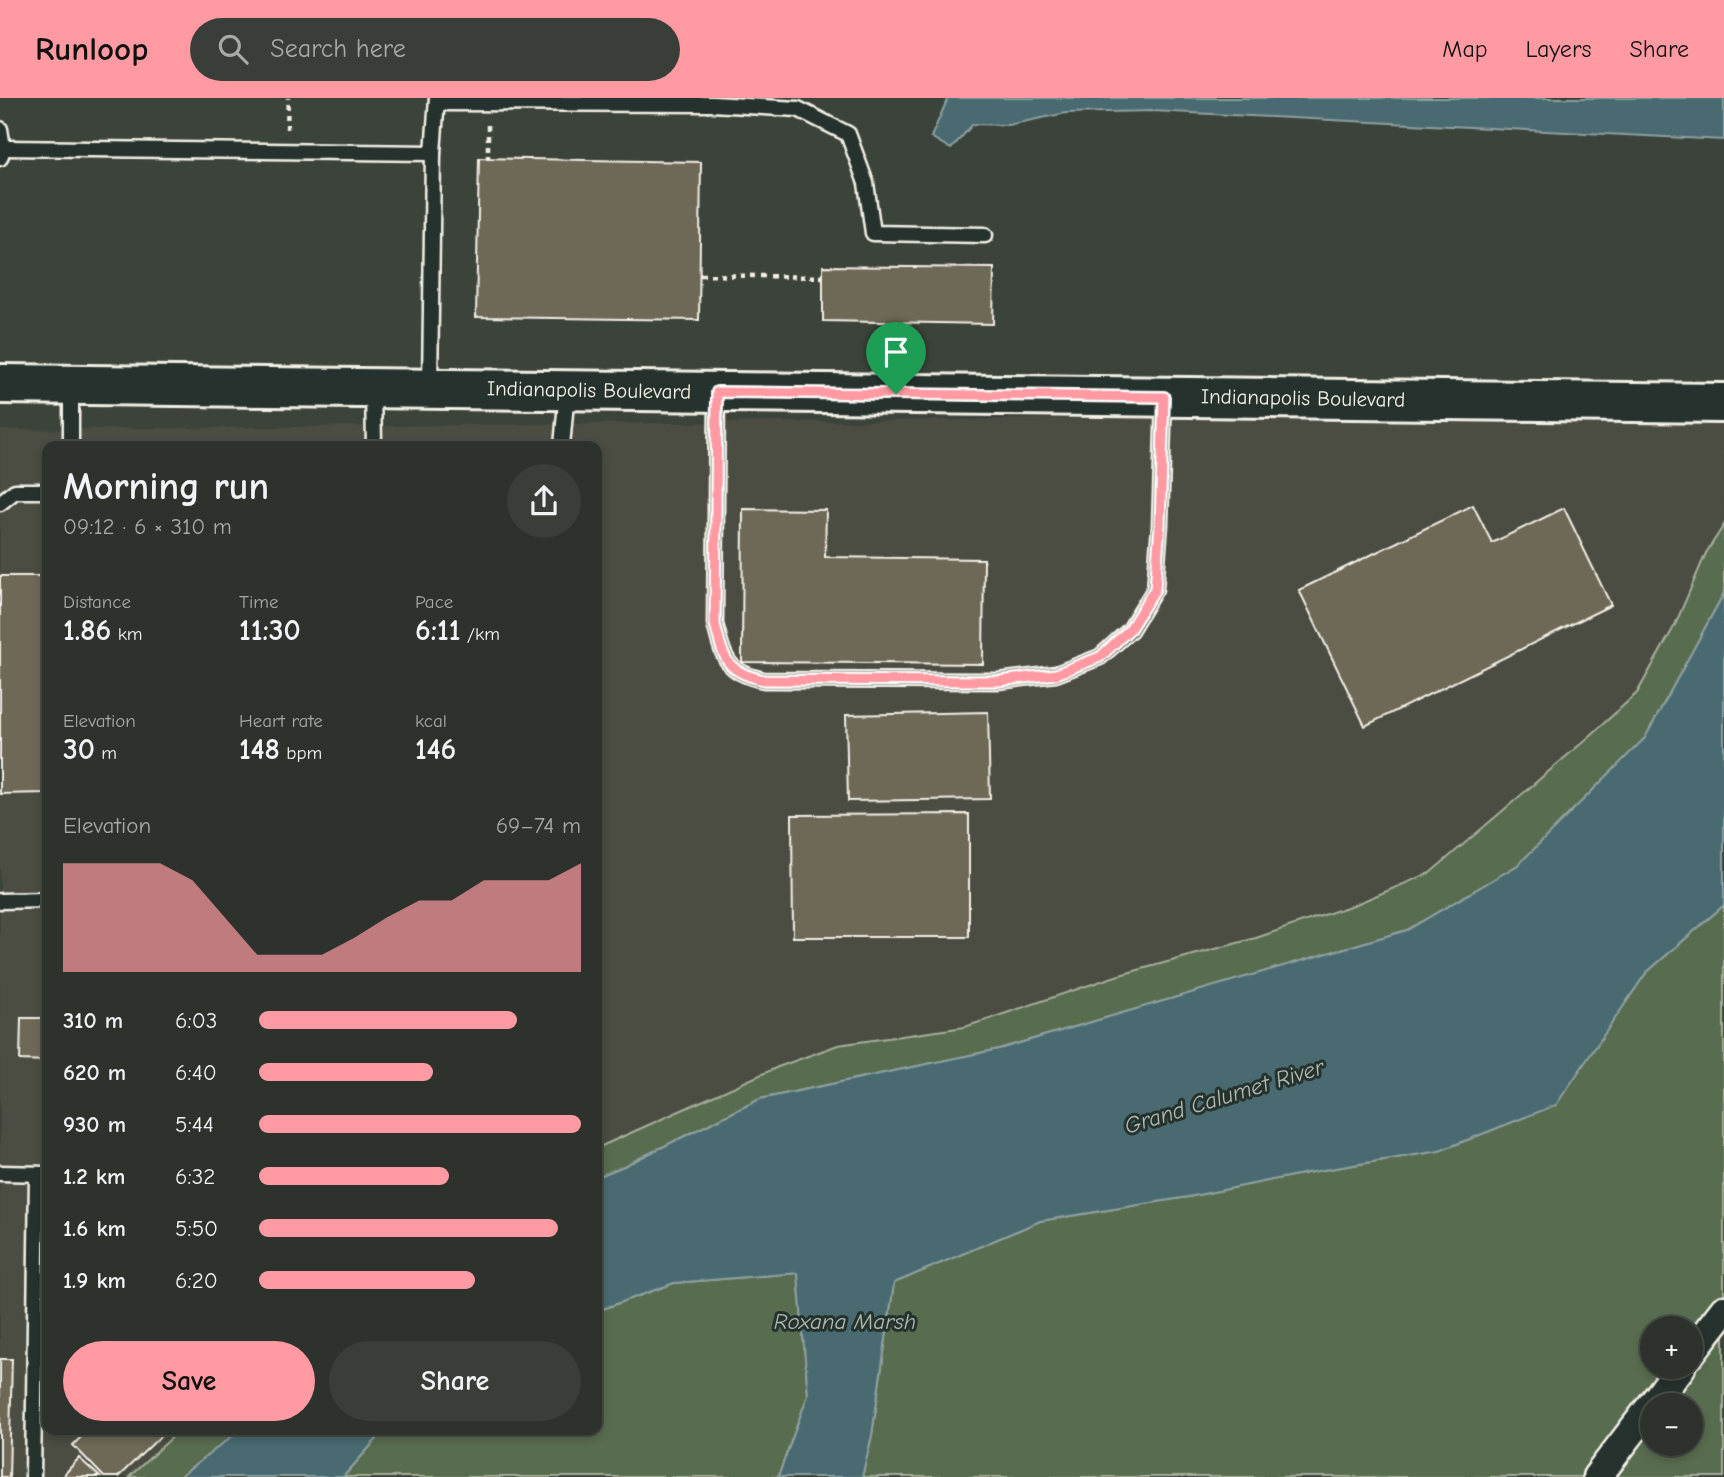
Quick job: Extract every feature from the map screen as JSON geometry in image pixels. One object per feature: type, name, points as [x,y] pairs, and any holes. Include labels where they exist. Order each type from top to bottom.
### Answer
[{"type":"main road","name":"Indianapolis Boulevard","points":[[0,384],[1724,403]]},
{"type":"street","points":[[1703,1337],[1724,1310]]},
{"type":"street","points":[[1597,1477],[1672,1379]]},
{"type":"lane","points":[[430,389],[433,153],[438,100],[488,103],[642,101],[798,109],[848,134],[866,183],[873,233],[985,235]]},
{"type":"lane","points":[[0,129],[1,153],[433,153]]},
{"type":"lane","points":[[71,385],[71,441]]},
{"type":"lane","points":[[373,388],[374,441]]},
{"type":"lane","points":[[562,441],[567,390]]},
{"type":"lane","points":[[717,392],[715,624],[720,645],[729,664],[743,676],[764,680],[999,681],[1056,674],[1100,657],[1130,629],[1155,589],[1164,397]]},
{"type":"lane","points":[[0,503],[15,491],[42,491]]},
{"type":"lane","points":[[0,901],[42,900]]},
{"type":"lane","points":[[0,1173],[42,1174],[33,1477]]},
{"type":"path","points":[[287,151],[288,98]]},
{"type":"path","points":[[488,103],[488,159]]},
{"type":"path","points":[[700,275],[823,277]]},
{"type":"shaded area","points":[[1724,412],[1724,593],[1518,865],[760,1099],[602,1175],[602,441],[42,441],[42,1435],[234,1435],[180,1477],[0,1477],[0,430]]},
{"type":"green space","points":[[1724,525],[1724,593],[1645,738],[1518,865],[1407,930],[999,1049],[760,1099],[602,1175],[602,1146],[778,1067],[838,1045],[965,1027],[1116,976],[1256,938],[1356,904],[1430,873],[1637,693],[1675,625],[1706,553]]},
{"type":"green space","points":[[1724,905],[1724,1477],[862,1477],[872,1435],[894,1283],[1040,1221],[1439,1151],[1555,1105],[1646,973]]},
{"type":"green space","points":[[798,1273],[808,1395],[778,1477],[343,1477],[381,1435],[602,1435],[602,1309],[674,1283]]},
{"type":"green space","points":[[175,1435],[234,1435],[180,1477],[129,1477]]},
{"type":"water","points":[[948,98],[1724,98],[1724,140],[1152,111],[1066,113],[1008,125],[973,124],[951,149],[931,137]]},
{"type":"water","points":[[1724,593],[1724,905],[1646,973],[1556,1105],[1439,1151],[1040,1221],[894,1283],[872,1435],[862,1477],[778,1477],[808,1395],[798,1273],[674,1283],[602,1309],[602,1175],[760,1099],[999,1049],[1407,930],[1518,865],[1645,738]]},
{"type":"water","points":[[234,1435],[381,1435],[343,1477],[180,1477]]},
{"type":"building","points":[[479,158],[701,162],[699,320],[476,317]]},
{"type":"building","points":[[823,266],[994,268],[993,324],[823,321]]},
{"type":"building","points":[[1473,505],[1492,543],[1564,508],[1611,605],[1365,726],[1299,590]]},
{"type":"building","points":[[743,509],[826,510],[825,557],[984,559],[983,664],[742,662]]},
{"type":"building","points":[[0,576],[42,576],[42,793],[0,794]]},
{"type":"building","points":[[988,712],[990,799],[848,801],[846,715]]},
{"type":"building","points":[[969,814],[969,937],[793,937],[792,815]]},
{"type":"building","points":[[21,1018],[42,1018],[42,1061],[20,1060]]},
{"type":"building","points":[[0,1359],[12,1359],[9,1477],[0,1477]]},
{"type":"building","points":[[83,1435],[162,1435],[118,1477],[104,1477],[73,1445]]},
{"type":"building","points":[[79,1458],[100,1477],[62,1477]]},
{"type":"route","points":[[717,392],[896,394],[1164,397],[1155,589],[1130,629],[1100,657],[1056,674],[999,681],[764,680],[743,676],[729,664],[720,645],[715,624],[717,392]]},
{"type":"water label","name":"Grand Calumet River","points":[[1224,1096]]},
{"type":"water label","name":"Roxana Marsh","points":[[845,1321]]}]
